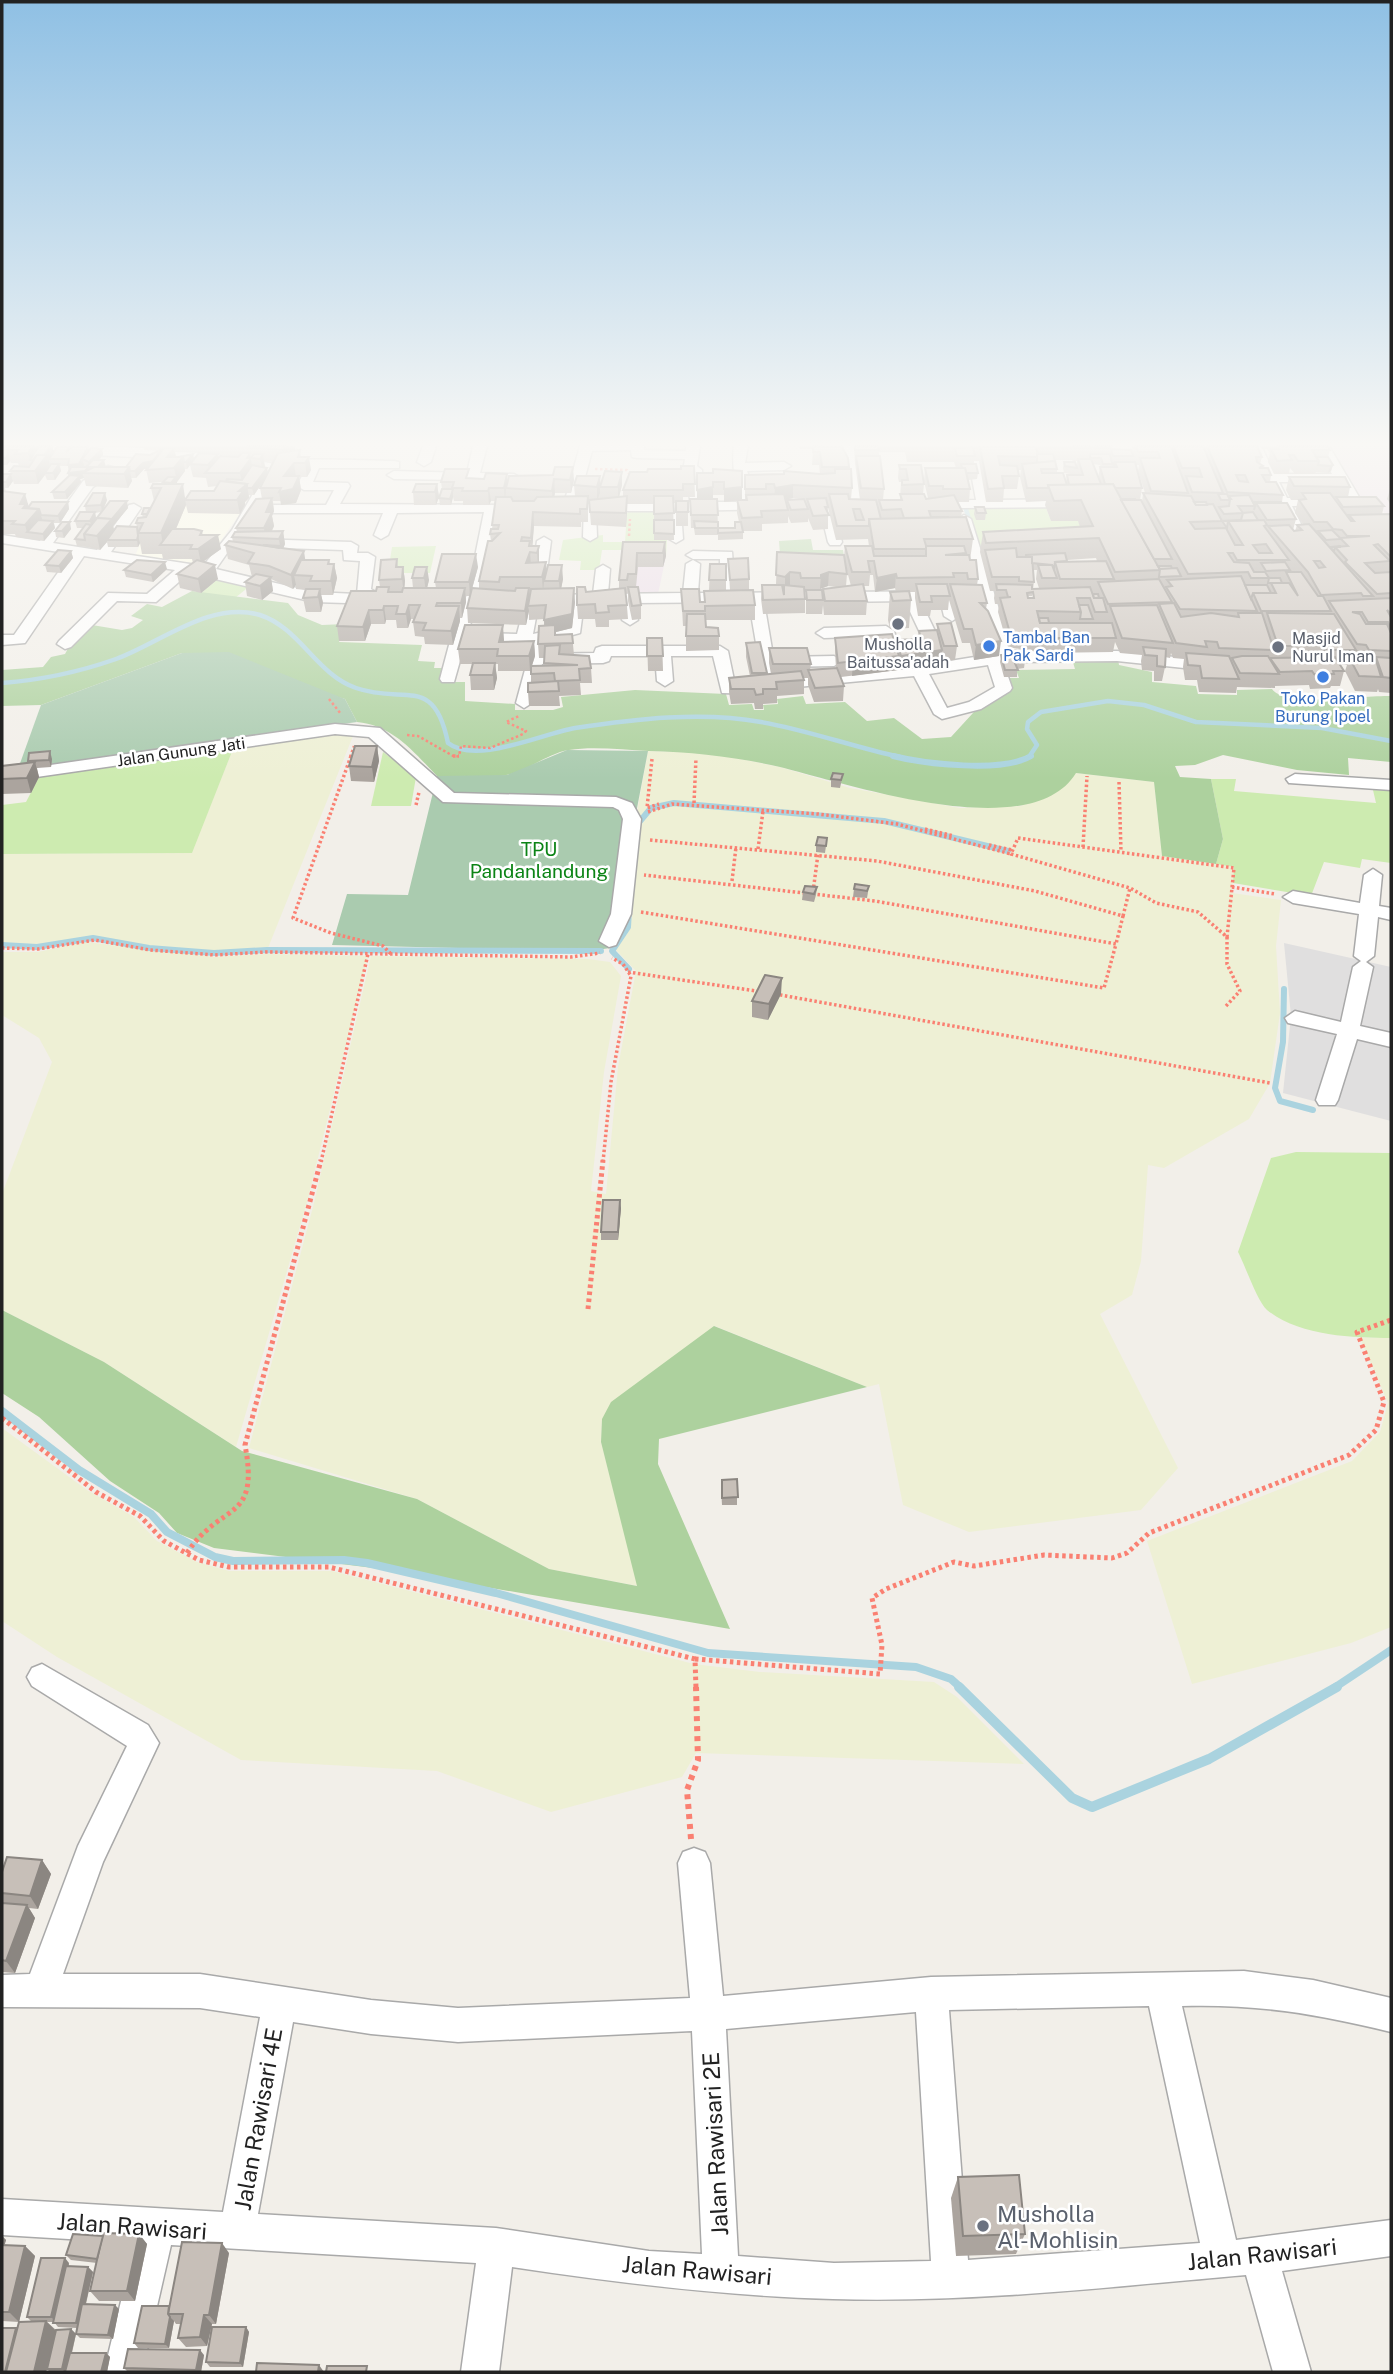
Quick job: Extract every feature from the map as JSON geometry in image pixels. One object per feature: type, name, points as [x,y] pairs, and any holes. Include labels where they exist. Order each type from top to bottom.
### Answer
[{"type":"street","points":[[37,565],[42,557]]},
{"type":"street","points":[[2,640],[19,640],[61,575],[76,557]]},
{"type":"street","points":[[113,557],[207,571],[314,597],[400,599]]},
{"type":"street","points":[[207,571],[219,557]]},
{"type":"street","points":[[349,557],[368,557],[363,592],[373,596],[372,599]]},
{"type":"street","points":[[448,679],[481,557]]},
{"type":"street","points":[[524,703],[537,659],[532,639],[532,599],[548,575],[539,575],[542,557]]},
{"type":"street","points":[[703,617],[696,598],[693,559],[712,557]]},
{"type":"street","points":[[727,557],[728,597]]},
{"type":"street","points":[[977,557],[990,596],[1001,645],[1013,656]]},
{"type":"street","points":[[65,644],[113,596],[148,600],[186,568]]},
{"type":"street","points":[[600,599],[603,569]]},
{"type":"street","points":[[911,596],[916,616],[935,639],[943,667]]},
{"type":"street","points":[[947,596],[952,617]]},
{"type":"street","points":[[532,599],[990,596]]},
{"type":"street","points":[[537,659],[589,664],[603,659],[602,651],[720,651],[728,690],[769,688],[771,683],[764,662],[756,597]]},
{"type":"street","points":[[626,598],[630,620]]},
{"type":"street","points":[[459,638],[532,639],[574,629],[577,599]]},
{"type":"street","points":[[836,680],[830,641],[823,628],[886,631],[899,673]]},
{"type":"street","points":[[1112,638],[1117,656]]},
{"type":"street","points":[[969,644],[974,663]]},
{"type":"street","points":[[663,652],[664,681]]},
{"type":"street","points":[[771,683],[836,680],[919,671],[995,661],[1013,656],[1117,656],[1231,667]]},
{"type":"street","points":[[764,662],[834,661]]},
{"type":"street","points":[[919,671],[942,714],[955,713],[972,707],[1004,688],[995,661]]},
{"type":"street","points":[[530,678],[554,679]]},
{"type":"street","name":"Jalan Gunung Jati","points":[[2,777],[335,729],[360,729]]},
{"type":"street","points":[[360,729],[374,732],[449,798],[616,802],[626,807],[632,819],[621,914],[610,941]]},
{"type":"street","points":[[1295,779],[1391,785]]},
{"type":"street","points":[[1327,1100],[1349,1030],[1364,962],[1373,875]]},
{"type":"street","points":[[1293,897],[1391,914]]},
{"type":"street","points":[[1295,1018],[1391,1040]]},
{"type":"street","points":[[40,1992],[89,1857],[144,1743],[137,1735],[42,1676]]},
{"type":"street","points":[[694,1863],[708,2014]]},
{"type":"street","points":[[2,1991],[200,1991],[279,2005],[458,2025],[708,2014],[931,1994],[1244,1988],[1313,1997],[1391,2015]]},
{"type":"street","points":[[1162,1990],[1222,2259]]},
{"type":"street","points":[[931,1994],[951,2279]]},
{"type":"street","name":"Jalan Rawisari 4E","points":[[237,2232],[279,2005]]},
{"type":"street","name":"Jalan Rawisari 2E","points":[[708,2014],[722,2273]]},
{"type":"street","name":"Jalan Rawisari","points":[[2,2217],[496,2246],[649,2269],[834,2281],[951,2279],[1222,2259],[1391,2238]]},
{"type":"street","points":[[123,2372],[157,2228]]},
{"type":"street","points":[[480,2372],[496,2246]]},
{"type":"street","points":[[1259,2256],[1292,2372]]},
{"type":"path","points":[[440,751],[459,756],[461,746],[490,748],[523,734],[526,731],[522,728],[506,722],[507,719],[521,715],[524,703]]},
{"type":"path","points":[[360,729],[293,918],[390,953]]},
{"type":"path","points":[[694,803],[696,758]]},
{"type":"path","points":[[652,759],[647,808],[667,802],[694,803],[886,820],[1012,852],[1130,888],[1144,901],[1201,914],[1219,935],[1227,937]]},
{"type":"path","points":[[1083,847],[1087,776]]},
{"type":"path","points":[[1119,782],[1121,852]]},
{"type":"path","points":[[643,814],[672,804],[818,814],[897,824],[1012,852]]},
{"type":"path","points":[[758,849],[763,811]]},
{"type":"path","points":[[1012,852],[1018,838],[1234,868],[1227,964],[1240,991],[1233,1002],[1226,1006]]},
{"type":"path","points":[[648,840],[877,861],[1014,887],[1123,916]]},
{"type":"path","points":[[732,881],[736,848]]},
{"type":"path","points":[[813,893],[818,854]]},
{"type":"path","points":[[631,874],[732,881],[1015,924],[1116,944]]},
{"type":"path","points":[[1232,887],[1293,897]]},
{"type":"path","points":[[630,910],[1104,988],[1130,888]]},
{"type":"path","points":[[2,948],[38,949],[95,940],[150,950],[215,955],[266,952],[570,957],[604,953],[623,964],[631,976],[611,1082],[589,1308]]},
{"type":"path","points":[[187,1553],[195,1535],[242,1505],[253,1474],[245,1445],[311,1204],[368,954]]},
{"type":"path","points":[[628,972],[789,996],[1270,1083]]},
{"type":"path","points":[[2,1418],[96,1492],[140,1516],[164,1541],[199,1560],[229,1567],[329,1567],[695,1660],[880,1674],[882,1645],[872,1598],[886,1589],[954,1562],[974,1566],[1044,1555],[1112,1558],[1127,1553],[1149,1533],[1349,1455],[1376,1430],[1384,1402],[1357,1332],[1391,1320]]},
{"type":"path","points":[[694,1863],[687,1790],[698,1760],[695,1660]]},
{"type":"shaded area","points":[[142,557],[209,557],[207,560],[193,563]]},
{"type":"shaded area","points":[[624,557],[666,557],[658,594],[620,594]]},
{"type":"shaded area","points":[[347,733],[353,736],[268,948],[216,952],[154,948],[88,936],[33,946],[2,943],[2,854],[191,853],[233,749]]},
{"type":"shaded area","points":[[648,751],[710,753],[780,767],[850,788],[960,808],[1021,806],[1076,773],[1154,782],[1162,855],[1234,867],[1232,893],[1281,900],[1276,946],[1280,1013],[1270,1083],[1249,1119],[1164,1168],[1148,1165],[1141,1261],[1132,1295],[1100,1314],[1178,1468],[1141,1510],[969,1532],[903,1505],[879,1384],[867,1387],[715,1326],[602,1419],[601,1442],[638,1586],[549,1569],[417,1499],[249,1448],[314,1203],[371,956],[588,959],[610,962],[621,976],[604,1072],[591,1191],[606,1194],[618,1067],[636,971],[615,949],[627,934],[633,912],[625,910],[629,856]]},
{"type":"shaded area","points":[[86,942],[215,957],[266,954],[368,956],[307,1202],[236,1447],[104,1362],[2,1310],[2,1194],[52,1062],[39,1038],[2,1015],[2,952],[38,952]]},
{"type":"shaded area","points":[[1284,943],[1391,967],[1391,1121],[1283,1093],[1291,1016]]},
{"type":"shaded area","points":[[1360,1338],[1391,1338],[1391,1627],[1351,1643],[1192,1684],[1147,1541],[1352,1461],[1380,1432],[1388,1403]]},
{"type":"shaded area","points":[[2,1428],[87,1490],[134,1517],[157,1541],[197,1562],[229,1571],[332,1571],[694,1664],[760,1672],[934,1682],[957,1697],[1024,1764],[696,1753],[682,1777],[551,1812],[437,1771],[241,1760],[57,1657],[2,1621]]},
{"type":"green space","points":[[390,557],[434,557],[430,573],[388,573]]},
{"type":"green space","points":[[560,557],[601,557],[599,570],[580,570],[581,561],[559,560]]},
{"type":"green space","points":[[792,557],[844,557],[846,569]]},
{"type":"green space","points":[[218,579],[251,585],[235,598],[201,593]]},
{"type":"green space","points":[[192,591],[288,603],[298,615],[322,625],[345,624],[339,642],[422,645],[418,661],[435,662],[434,668],[443,668],[440,682],[465,682],[465,701],[515,704],[515,710],[553,710],[563,707],[561,697],[635,690],[726,694],[729,705],[752,704],[754,710],[764,710],[763,705],[778,704],[777,699],[803,696],[806,704],[845,702],[867,721],[894,718],[922,739],[951,737],[1005,678],[1019,678],[1016,670],[1075,669],[1072,659],[1118,659],[1119,665],[1152,672],[1152,682],[1196,686],[1198,694],[1237,695],[1237,690],[1272,689],[1280,695],[1308,699],[1391,696],[1391,762],[1348,758],[1349,775],[1297,770],[1223,755],[1195,765],[1175,766],[1180,777],[1211,779],[1223,839],[1216,864],[1162,856],[1154,782],[1076,773],[1053,795],[1020,806],[980,808],[936,804],[891,795],[747,760],[682,753],[579,749],[562,752],[518,772],[502,776],[437,776],[391,734],[370,724],[357,722],[345,699],[182,653],[41,705],[2,706],[2,670],[43,667],[51,657],[65,654],[71,643],[92,625],[122,630],[132,628],[143,620],[131,616],[147,604],[162,607]]},
{"type":"green space","points":[[229,652],[345,699],[357,722],[18,769],[41,705],[182,653]]},
{"type":"green space","points":[[233,749],[192,853],[2,854],[2,805],[26,802],[39,777]]},
{"type":"green space","name":"TPU Pandanlandung","points":[[567,750],[648,751],[610,948],[590,951],[332,945],[347,894],[408,895],[437,776],[507,775]]},
{"type":"green space","points":[[383,752],[416,777],[411,806],[371,806]]},
{"type":"green space","points":[[1211,779],[1236,779],[1234,791],[1376,803],[1373,790],[1391,791],[1391,863],[1362,859],[1360,868],[1324,862],[1311,896],[1233,883],[1234,867],[1216,864],[1223,839]]},
{"type":"green space","points":[[1296,1152],[1391,1153],[1391,1338],[1343,1336],[1310,1330],[1280,1319],[1267,1310],[1259,1299],[1238,1252],[1271,1158]]},
{"type":"green space","points":[[2,1310],[104,1362],[242,1451],[417,1499],[549,1569],[637,1586],[601,1442],[602,1419],[611,1402],[714,1326],[867,1387],[659,1439],[658,1464],[730,1629],[381,1569],[214,1548],[177,1533],[159,1513],[110,1481],[39,1417],[2,1393]]},
{"type":"building","points":[[52,557],[66,557],[59,566],[45,565]]},
{"type":"building","points":[[252,557],[301,557],[291,575],[269,566],[248,563]]},
{"type":"building","points":[[441,557],[475,557],[469,582],[435,582]]},
{"type":"building","points":[[484,557],[528,557],[526,563],[546,562],[542,577],[500,577],[499,582],[479,581]]},
{"type":"building","points":[[621,557],[637,557],[636,574],[628,574],[627,580],[619,580]]},
{"type":"building","points":[[777,557],[844,557],[847,574],[829,572],[821,575],[821,578],[801,578],[800,573],[790,572],[785,577],[776,575]]},
{"type":"building","points":[[848,557],[969,557],[970,560],[976,560],[978,579],[968,579],[967,573],[953,573],[954,577],[897,578],[896,574],[877,578],[874,561],[868,561],[870,572],[852,572]]},
{"type":"building","points":[[987,557],[1032,557],[1034,582],[1019,581],[1019,577],[992,577]]},
{"type":"building","points":[[1026,557],[1066,557],[1067,561],[1055,562],[1054,568],[1052,565],[1032,563],[1032,557]]},
{"type":"building","points":[[1108,557],[1153,557],[1160,570],[1115,572]]},
{"type":"building","points":[[1153,557],[1172,559],[1154,559]]},
{"type":"building","points":[[1178,557],[1231,557],[1234,562],[1249,563],[1254,572],[1265,572],[1269,578],[1251,578],[1248,572],[1188,574]]},
{"type":"building","points":[[1235,557],[1287,557],[1289,560],[1237,560]]},
{"type":"building","points":[[1295,557],[1338,557],[1373,596],[1363,596],[1361,593],[1321,595],[1308,572]],"holes":[[[1314,561],[1320,561],[1325,567],[1319,568]]]},
{"type":"building","points":[[1344,557],[1386,557],[1390,561],[1365,563],[1375,573],[1391,572],[1391,593],[1377,594],[1345,562],[1347,560]]},
{"type":"building","points":[[748,558],[749,579],[730,580],[728,559]]},
{"type":"building","points":[[397,559],[396,567],[403,567],[402,579],[379,580],[381,560]]},
{"type":"building","points":[[137,560],[165,562],[151,575],[124,570]]},
{"type":"building","points":[[197,560],[215,565],[198,579],[177,574]]},
{"type":"building","points":[[301,560],[329,560],[328,564],[334,564],[331,581],[310,581],[312,576],[294,575]]},
{"type":"building","points":[[1106,561],[1114,579],[1060,579],[1055,562]]},
{"type":"building","points":[[1285,562],[1290,570],[1266,571],[1261,563]]},
{"type":"building","points":[[710,564],[726,564],[726,580],[709,580]]},
{"type":"building","points":[[548,565],[562,565],[559,581],[544,581]]},
{"type":"building","points":[[1038,565],[1052,565],[1057,578],[1042,578]]},
{"type":"building","points":[[1158,566],[1171,566],[1172,569],[1160,569]]},
{"type":"building","points":[[415,567],[427,567],[424,578],[412,578]]},
{"type":"building","points":[[1177,568],[1181,576],[1159,577],[1160,569]]},
{"type":"building","points":[[1286,572],[1301,572],[1318,596],[1323,596],[1331,611],[1261,611],[1253,593],[1276,593],[1271,583],[1289,583],[1298,596]]},
{"type":"building","points":[[256,574],[271,577],[260,586],[245,582]]},
{"type":"building","points":[[1241,576],[1257,611],[1180,609],[1166,587],[1172,586],[1167,580]]},
{"type":"building","points":[[1269,578],[1280,578],[1282,583],[1268,583]]},
{"type":"building","points":[[1159,579],[1172,602],[1108,604],[1098,582]]},
{"type":"building","points":[[863,584],[867,601],[825,601],[823,589]]},
{"type":"building","points":[[916,584],[947,584],[950,596],[931,596],[932,602],[920,602]]},
{"type":"building","points":[[950,584],[982,585],[987,603],[980,603],[988,611],[1001,641],[976,645],[972,629],[964,629]]},
{"type":"building","points":[[996,584],[1032,585],[1032,589],[1090,587],[1094,598],[1103,598],[1107,612],[1095,612],[1090,598],[1077,598],[1081,612],[1037,611],[1040,623],[1112,623],[1116,638],[1045,638],[1010,633],[1000,598],[1011,597],[1008,597],[1006,590],[997,590]],"holes":[[[1033,592],[1034,598],[1028,598],[1027,593]]]},
{"type":"building","points":[[762,585],[782,585],[784,595],[784,585],[804,587],[805,599],[763,600]]},
{"type":"building","points":[[1245,585],[1267,585],[1271,593],[1253,593],[1251,599]]},
{"type":"building","points":[[377,587],[389,587],[388,592],[402,592],[403,588],[465,588],[461,603],[437,603],[436,606],[459,606],[451,631],[423,630],[426,623],[413,622],[420,605],[409,605],[406,614],[396,614],[398,606],[384,606],[383,610],[369,610],[363,627],[337,626],[351,591],[376,591]]},
{"type":"building","points":[[577,587],[585,587],[586,592],[625,588],[627,605],[608,606],[609,612],[596,613],[595,604],[577,605]]},
{"type":"building","points":[[628,587],[638,587],[641,605],[632,606]]},
{"type":"building","points":[[472,588],[515,591],[516,588],[529,588],[525,611],[467,608]]},
{"type":"building","points":[[574,588],[572,614],[544,620],[546,605],[528,606],[531,589]]},
{"type":"building","points":[[306,589],[320,589],[318,597],[303,598]]},
{"type":"building","points":[[681,589],[699,589],[700,602],[705,602],[704,591],[753,590],[755,605],[705,606],[705,611],[683,611]]},
{"type":"building","points":[[806,590],[822,590],[823,600],[807,600]]},
{"type":"building","points":[[909,591],[911,600],[893,601],[890,592]]},
{"type":"building","points":[[1391,598],[1391,614],[1387,610],[1391,617],[1391,629],[1388,622],[1368,622],[1362,612],[1352,612],[1360,614],[1366,624],[1387,624],[1391,633],[1391,651],[1369,650],[1366,645],[1357,644],[1329,601]]},
{"type":"building","points":[[1174,603],[1181,617],[1211,613],[1239,617],[1238,613],[1262,613],[1274,650],[1219,648],[1217,642],[1205,641],[1207,647],[1176,643],[1159,604]]},
{"type":"building","points":[[1079,605],[1088,605],[1093,619],[1080,619]]},
{"type":"building","points":[[1157,605],[1173,643],[1122,638],[1110,606]]},
{"type":"building","points":[[1267,613],[1334,614],[1356,650],[1323,650],[1319,640],[1293,640],[1295,646],[1278,646]]},
{"type":"building","points":[[687,614],[705,614],[706,627],[718,628],[719,636],[686,636]]},
{"type":"building","points":[[1039,618],[1048,618],[1049,623],[1040,623]]},
{"type":"building","points":[[951,623],[957,646],[944,646],[937,624]]},
{"type":"building","points":[[465,625],[503,625],[499,642],[534,641],[529,656],[497,656],[498,649],[458,649]]},
{"type":"building","points":[[555,625],[555,635],[572,634],[573,643],[538,644],[539,626]]},
{"type":"building","points":[[937,630],[942,650],[901,656],[896,640],[921,639],[919,631]]},
{"type":"building","points":[[892,634],[899,656],[838,663],[835,638]]},
{"type":"building","points":[[647,638],[662,638],[663,656],[647,656]]},
{"type":"building","points":[[760,642],[767,673],[752,673],[746,643]]},
{"type":"building","points":[[560,645],[559,654],[589,656],[591,668],[579,669],[580,680],[555,681],[554,673],[531,674],[531,666],[578,665],[544,663],[545,646]]},
{"type":"building","points":[[1143,647],[1166,649],[1165,667],[1157,666],[1157,656],[1145,655]]},
{"type":"building","points":[[769,648],[807,648],[811,664],[773,664]]},
{"type":"building","points":[[1021,652],[1025,661],[1014,661],[1018,670],[1005,670],[1001,655]]},
{"type":"building","points":[[1186,653],[1229,656],[1239,679],[1202,678],[1200,666],[1188,665]]},
{"type":"building","points":[[1268,656],[1279,674],[1240,673],[1232,658]]},
{"type":"building","points":[[1335,657],[1344,671],[1333,671],[1334,674],[1314,674],[1312,671],[1280,672],[1270,658]]},
{"type":"building","points":[[1349,657],[1375,657],[1381,677],[1359,676]]},
{"type":"building","points":[[1376,657],[1391,658],[1391,678],[1383,677]]},
{"type":"building","points":[[473,663],[495,663],[493,675],[470,675]]},
{"type":"building","points":[[837,668],[844,686],[815,688],[808,670]]},
{"type":"building","points":[[801,671],[804,680],[776,682],[777,689],[763,689],[763,694],[756,695],[754,689],[731,689],[729,678]]},
{"type":"building","points":[[558,681],[559,691],[528,692],[528,683]]},
{"type":"building","points":[[355,746],[377,746],[372,767],[349,766]]},
{"type":"building","points":[[50,751],[49,760],[28,761],[29,753]]},
{"type":"building","points":[[35,762],[27,778],[2,779],[2,766]]},
{"type":"building","points":[[833,773],[843,774],[841,780],[831,779]]},
{"type":"building","points":[[818,837],[827,838],[826,846],[816,845]]},
{"type":"building","points":[[855,884],[869,886],[867,891],[854,889]]},
{"type":"building","points":[[805,886],[817,887],[814,894],[803,892]]},
{"type":"building","points":[[765,975],[782,978],[769,1004],[752,1001]]},
{"type":"building","points":[[603,1200],[620,1200],[618,1232],[601,1232]]},
{"type":"building","points":[[737,1479],[738,1497],[722,1498],[722,1480]]},
{"type":"building","points":[[7,1857],[42,1860],[30,1896],[2,1893],[2,1872]]},
{"type":"building","points":[[2,1903],[27,1905],[6,1961],[2,1960]]},
{"type":"building","points":[[1019,2175],[1025,2234],[963,2236],[958,2177]]},
{"type":"building","points":[[103,2233],[139,2234],[127,2291],[90,2291]]},
{"type":"building","points":[[73,2234],[103,2236],[97,2259],[66,2255]]},
{"type":"building","points":[[182,2242],[222,2243],[209,2315],[204,2315],[200,2337],[178,2338],[183,2314],[168,2314]]},
{"type":"building","points":[[2,2245],[25,2246],[9,2312],[2,2312]]},
{"type":"building","points":[[41,2258],[65,2258],[51,2317],[27,2317]]},
{"type":"building","points":[[66,2266],[88,2267],[76,2323],[53,2323]]},
{"type":"building","points":[[82,2304],[115,2305],[108,2335],[76,2334]]},
{"type":"building","points":[[142,2306],[169,2306],[170,2317],[165,2344],[134,2343]]},
{"type":"building","points":[[46,2321],[34,2372],[6,2372],[19,2322]]},
{"type":"building","points":[[212,2327],[246,2327],[240,2363],[206,2362]]},
{"type":"building","points":[[2,2328],[16,2328],[5,2372],[2,2372]]},
{"type":"building","points":[[71,2329],[62,2369],[47,2369],[56,2330]]},
{"type":"building","points":[[128,2349],[200,2350],[196,2370],[124,2368]]},
{"type":"building","points":[[70,2353],[106,2353],[101,2372],[65,2372]]},
{"type":"building","points":[[257,2363],[319,2365],[318,2372],[256,2372]]},
{"type":"building","points":[[327,2366],[367,2366],[366,2372],[326,2372]]},
{"type":"waterway","points":[[2,683],[45,678],[88,668],[133,652],[205,618],[242,612],[274,621],[330,673],[356,688],[426,700],[435,708],[448,743],[460,749],[492,750],[561,731],[621,722],[715,717],[779,725],[900,757]]},
{"type":"waterway","points":[[1029,757],[1037,745],[1027,729],[1028,722],[1041,712],[1108,701],[1144,705],[1196,722],[1322,728],[1391,741]]},
{"type":"waterway","points":[[893,756],[924,762],[983,766],[1029,757]]},
{"type":"waterway","points":[[636,826],[651,808],[674,803],[884,821],[1008,851]]},
{"type":"waterway","points":[[629,910],[628,927],[612,951],[629,969]]},
{"type":"waterway","points":[[2,945],[37,947],[93,938],[149,948],[214,953],[267,950],[601,951]]},
{"type":"waterway","points":[[1284,989],[1283,1042],[1275,1088],[1280,1101],[1313,1110]]},
{"type":"waterway","points":[[2,1411],[79,1470],[151,1514],[167,1532],[215,1557],[233,1561],[344,1560],[367,1563],[496,1593],[708,1653],[916,1667],[951,1679],[961,1688]]},
{"type":"waterway","points":[[1334,1688],[1391,1650]]},
{"type":"waterway","points":[[959,1687],[1072,1798],[1092,1807],[1209,1759],[1337,1687]]},
{"type":"place","name":"Musholla Baitussa'adah","points":[[898,624]]},
{"type":"place","name":"Tambal Ban Pak Sardi","points":[[989,646]]},
{"type":"place","name":"Masjid Nurul Iman","points":[[1278,647]]},
{"type":"place","name":"Toko Pakan Burung Ipoel","points":[[1323,677]]},
{"type":"place","name":"Musholla Al-Mohlisin","points":[[983,2226]]}]
